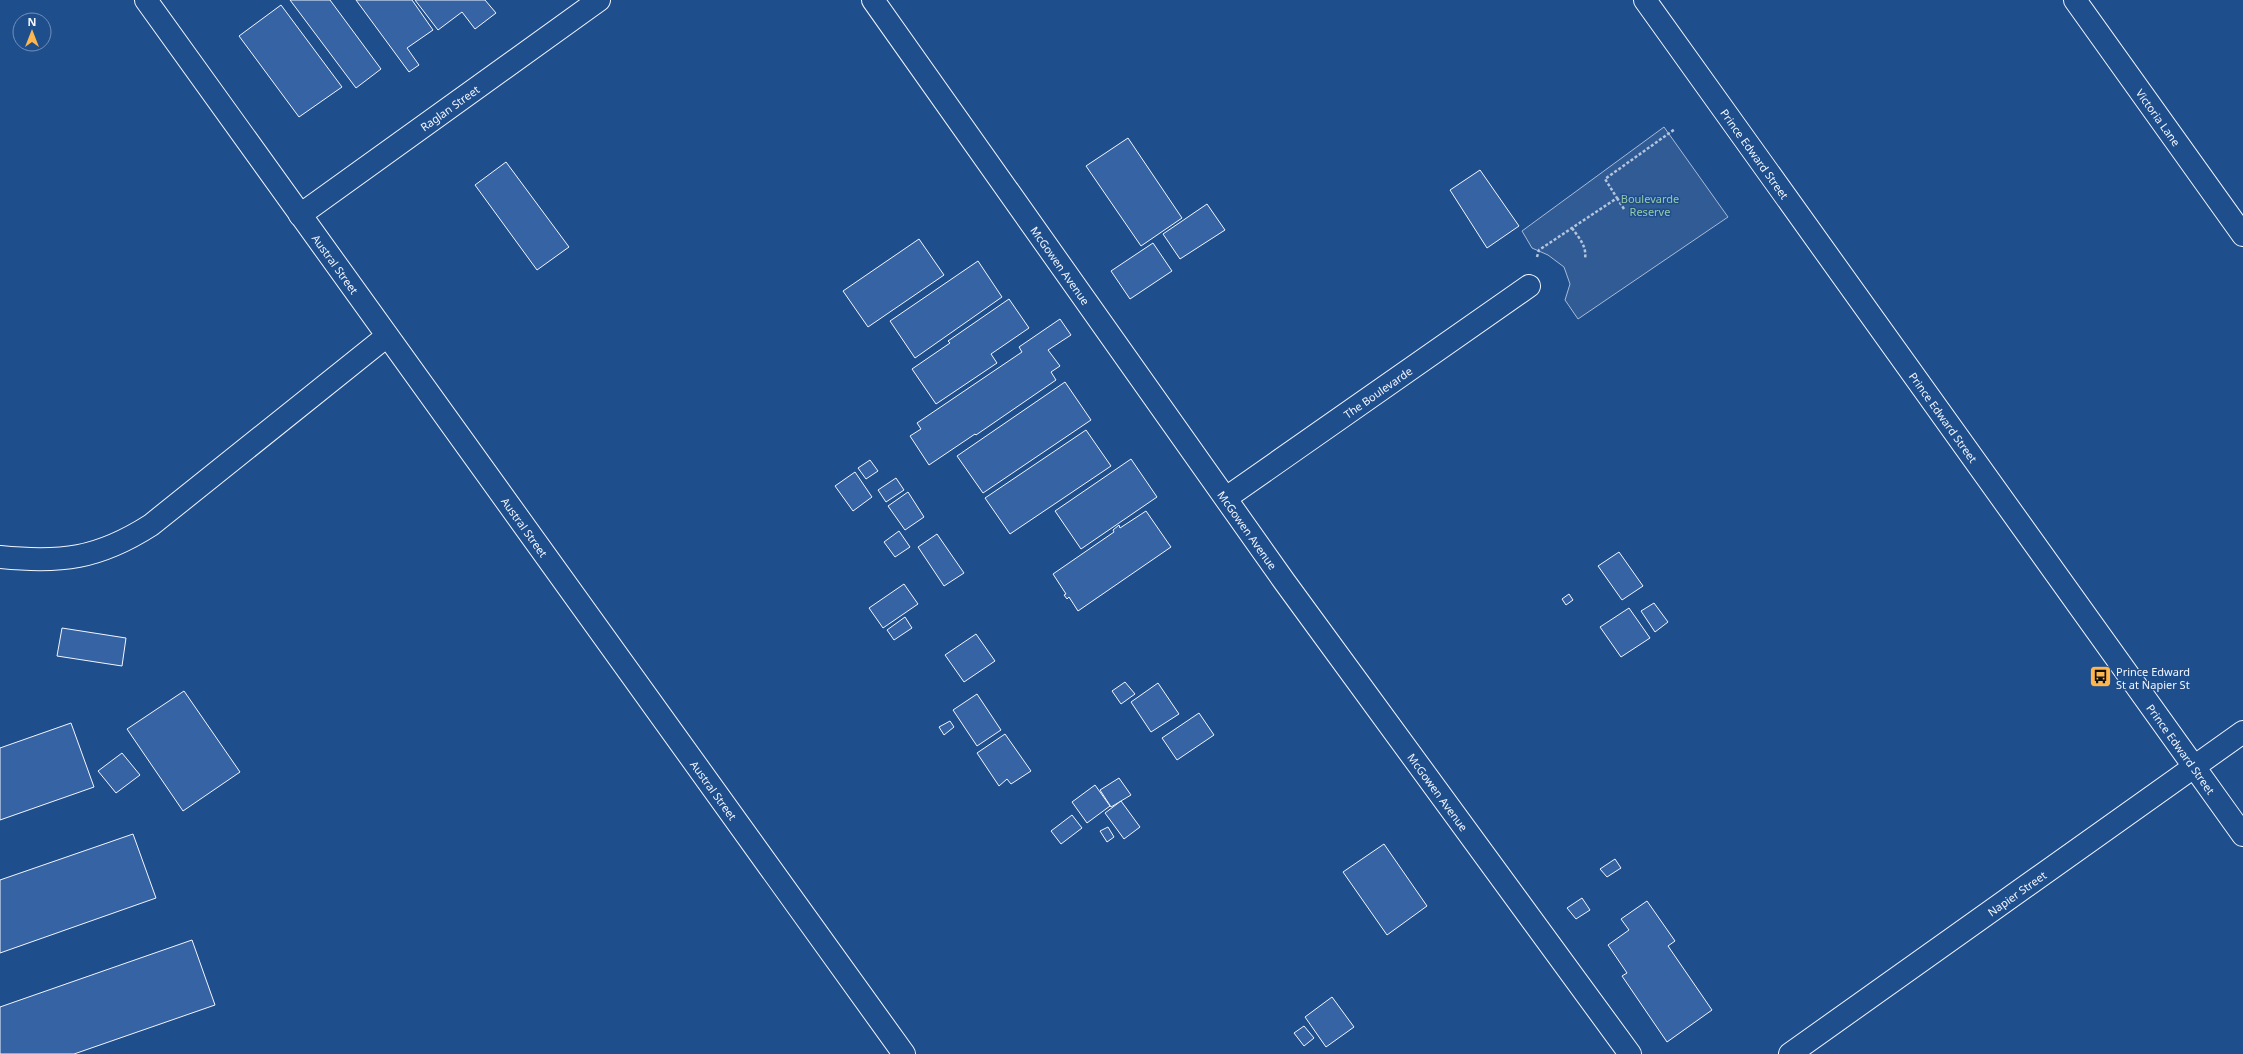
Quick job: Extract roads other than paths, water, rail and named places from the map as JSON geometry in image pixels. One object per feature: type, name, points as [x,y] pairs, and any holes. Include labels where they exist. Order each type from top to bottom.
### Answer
[{"type":"street","name":"Austral Street","points":[[146,0],[904,1054]]},
{"type":"street","name":"Raglan Street","points":[[300,215],[599,0]]},
{"type":"street","name":"McGowen Avenue","points":[[873,0],[1226,498],[1630,1054]]},
{"type":"street","name":"Prince Edward Street","points":[[1645,0],[2243,835]]},
{"type":"street","name":"Victoria Lane","points":[[2076,0],[2243,235]]},
{"type":"street","name":"The Boulevarde","points":[[1226,498],[1529,286]]},
{"type":"street","points":[[0,557],[42,561],[74,557],[102,550],[126,541],[151,525],[387,336]]},
{"type":"street","name":"Napier Street","points":[[1790,1054],[2243,732]]},
{"type":"place","name":"Prince Edward St at Napier St","points":[[2100,677]]},
{"type":"park label","name":"Boulevarde Reserve","points":[[1650,204]]}]
